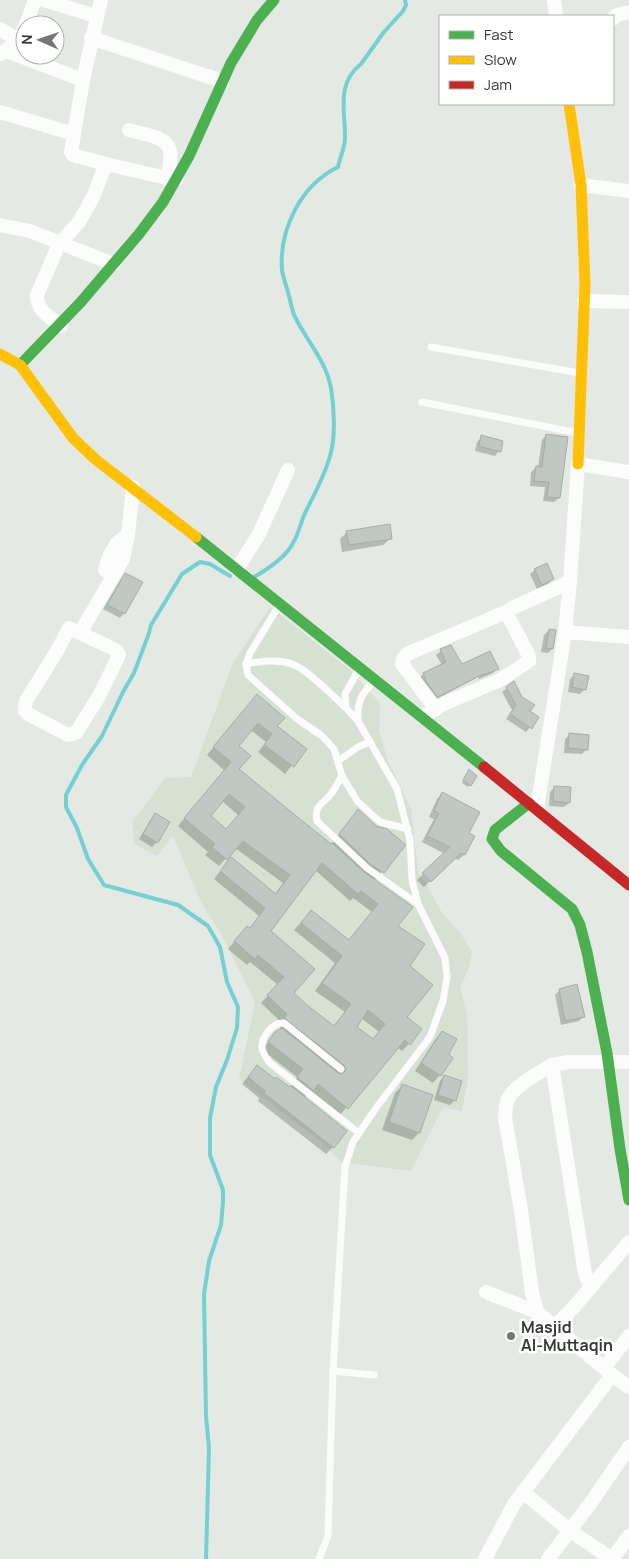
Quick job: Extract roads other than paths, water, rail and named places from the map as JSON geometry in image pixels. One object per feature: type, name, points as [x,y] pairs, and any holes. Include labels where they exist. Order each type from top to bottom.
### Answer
[{"type":"street","points":[[30,15],[35,0]]},
{"type":"street","points":[[44,0],[96,16]]},
{"type":"street","points":[[101,0],[83,80],[72,155],[172,178]]},
{"type":"street","points":[[20,365],[61,326],[127,249],[166,198],[172,178],[190,154],[222,81],[246,36],[274,0]]},
{"type":"street","points":[[554,0],[556,15]]},
{"type":"street","points":[[614,18],[629,12]]},
{"type":"street","points":[[0,29],[15,38]]},
{"type":"street","points":[[91,38],[222,81]]},
{"type":"street","points":[[3,53],[15,43]]},
{"type":"street","points":[[3,53],[83,80]]},
{"type":"street","points":[[569,105],[580,185],[584,301],[578,464],[570,582],[564,632],[533,806],[491,834],[492,843],[538,883],[572,909],[582,930],[608,1063],[629,1200]]},
{"type":"street","points":[[0,112],[74,134]]},
{"type":"street","points":[[129,130],[157,138],[166,143],[170,149],[172,178]]},
{"type":"street","points":[[61,326],[39,307],[37,302],[41,283],[59,244],[78,222],[93,197],[106,164]]},
{"type":"street","points":[[580,185],[629,191]]},
{"type":"street","points":[[0,225],[30,231],[59,244],[78,248],[113,264]]},
{"type":"street","points":[[584,301],[629,302]]},
{"type":"street","points":[[0,354],[20,365],[73,438],[95,459],[423,717],[629,885]]},
{"type":"street","points":[[578,464],[629,472]]},
{"type":"street","points":[[245,576],[260,534],[288,470]]},
{"type":"street","points":[[80,632],[123,559],[128,536],[133,487]]},
{"type":"street","points":[[436,709],[402,664],[407,654],[506,612],[570,582]]},
{"type":"street","points":[[423,717],[442,704],[500,680],[529,661],[529,656],[506,612]]},
{"type":"street","points":[[69,628],[80,632],[116,650],[119,655],[99,696],[76,733],[68,735],[28,714],[24,708],[26,701],[69,628]]},
{"type":"street","points":[[564,632],[629,636]]},
{"type":"street","points":[[537,1312],[532,1293],[505,1118],[508,1097],[531,1078],[552,1065],[568,1062],[629,1062]]},
{"type":"street","points":[[552,1065],[585,1274],[591,1287]]},
{"type":"street","points":[[555,1326],[629,1242]]},
{"type":"street","points":[[486,1292],[537,1312],[629,1387]]},
{"type":"street","points":[[485,1559],[514,1504],[608,1371],[629,1336]]},
{"type":"street","points":[[548,1559],[590,1504],[629,1447]]},
{"type":"street","points":[[523,1492],[569,1530],[612,1559],[629,1536]]},
{"type":"lane","points":[[431,347],[581,373]]},
{"type":"lane","points":[[422,402],[579,433]]},
{"type":"lane","points":[[281,604],[250,653],[246,664],[248,676],[296,718],[322,736],[334,749],[342,776],[358,802],[380,822],[408,829]]},
{"type":"lane","points":[[246,664],[262,661],[294,664],[318,682],[358,720],[397,789],[408,829],[412,880],[418,904],[445,958],[447,977],[443,1001],[430,1037],[353,1142],[345,1166],[333,1371],[328,1536],[319,1559]]},
{"type":"lane","points":[[346,708],[345,694],[360,667]]},
{"type":"lane","points":[[358,720],[357,707],[361,695],[375,679]]},
{"type":"lane","points":[[338,761],[358,747],[370,742]]},
{"type":"lane","points":[[342,776],[332,793],[319,805],[315,812],[317,821],[367,868],[418,904]]},
{"type":"lane","points":[[341,1069],[284,1023],[278,1022],[274,1024],[262,1042],[262,1050],[270,1063],[359,1133]]},
{"type":"lane","points":[[333,1371],[374,1375]]},
{"type":"waterway","points":[[254,577],[281,558],[293,543],[304,515],[320,484],[330,456],[334,431],[334,413],[329,378],[321,360],[295,317],[282,270],[284,239],[295,210],[303,197],[313,185],[338,167],[345,140],[344,99],[348,81],[384,32],[403,11],[406,5],[405,0]]},
{"type":"waterway","points":[[206,1559],[209,1448],[206,1416],[204,1294],[209,1261],[221,1225],[223,1202],[223,1190],[210,1155],[210,1118],[216,1087],[237,1028],[238,1007],[227,982],[220,947],[208,926],[178,905],[104,885],[88,859],[77,828],[66,807],[66,795],[82,765],[102,736],[134,673],[151,625],[182,574],[200,562],[210,564],[230,576]]},
{"type":"place","name":"Masjid Al-Muttaqin","points":[[511,1336]]}]
